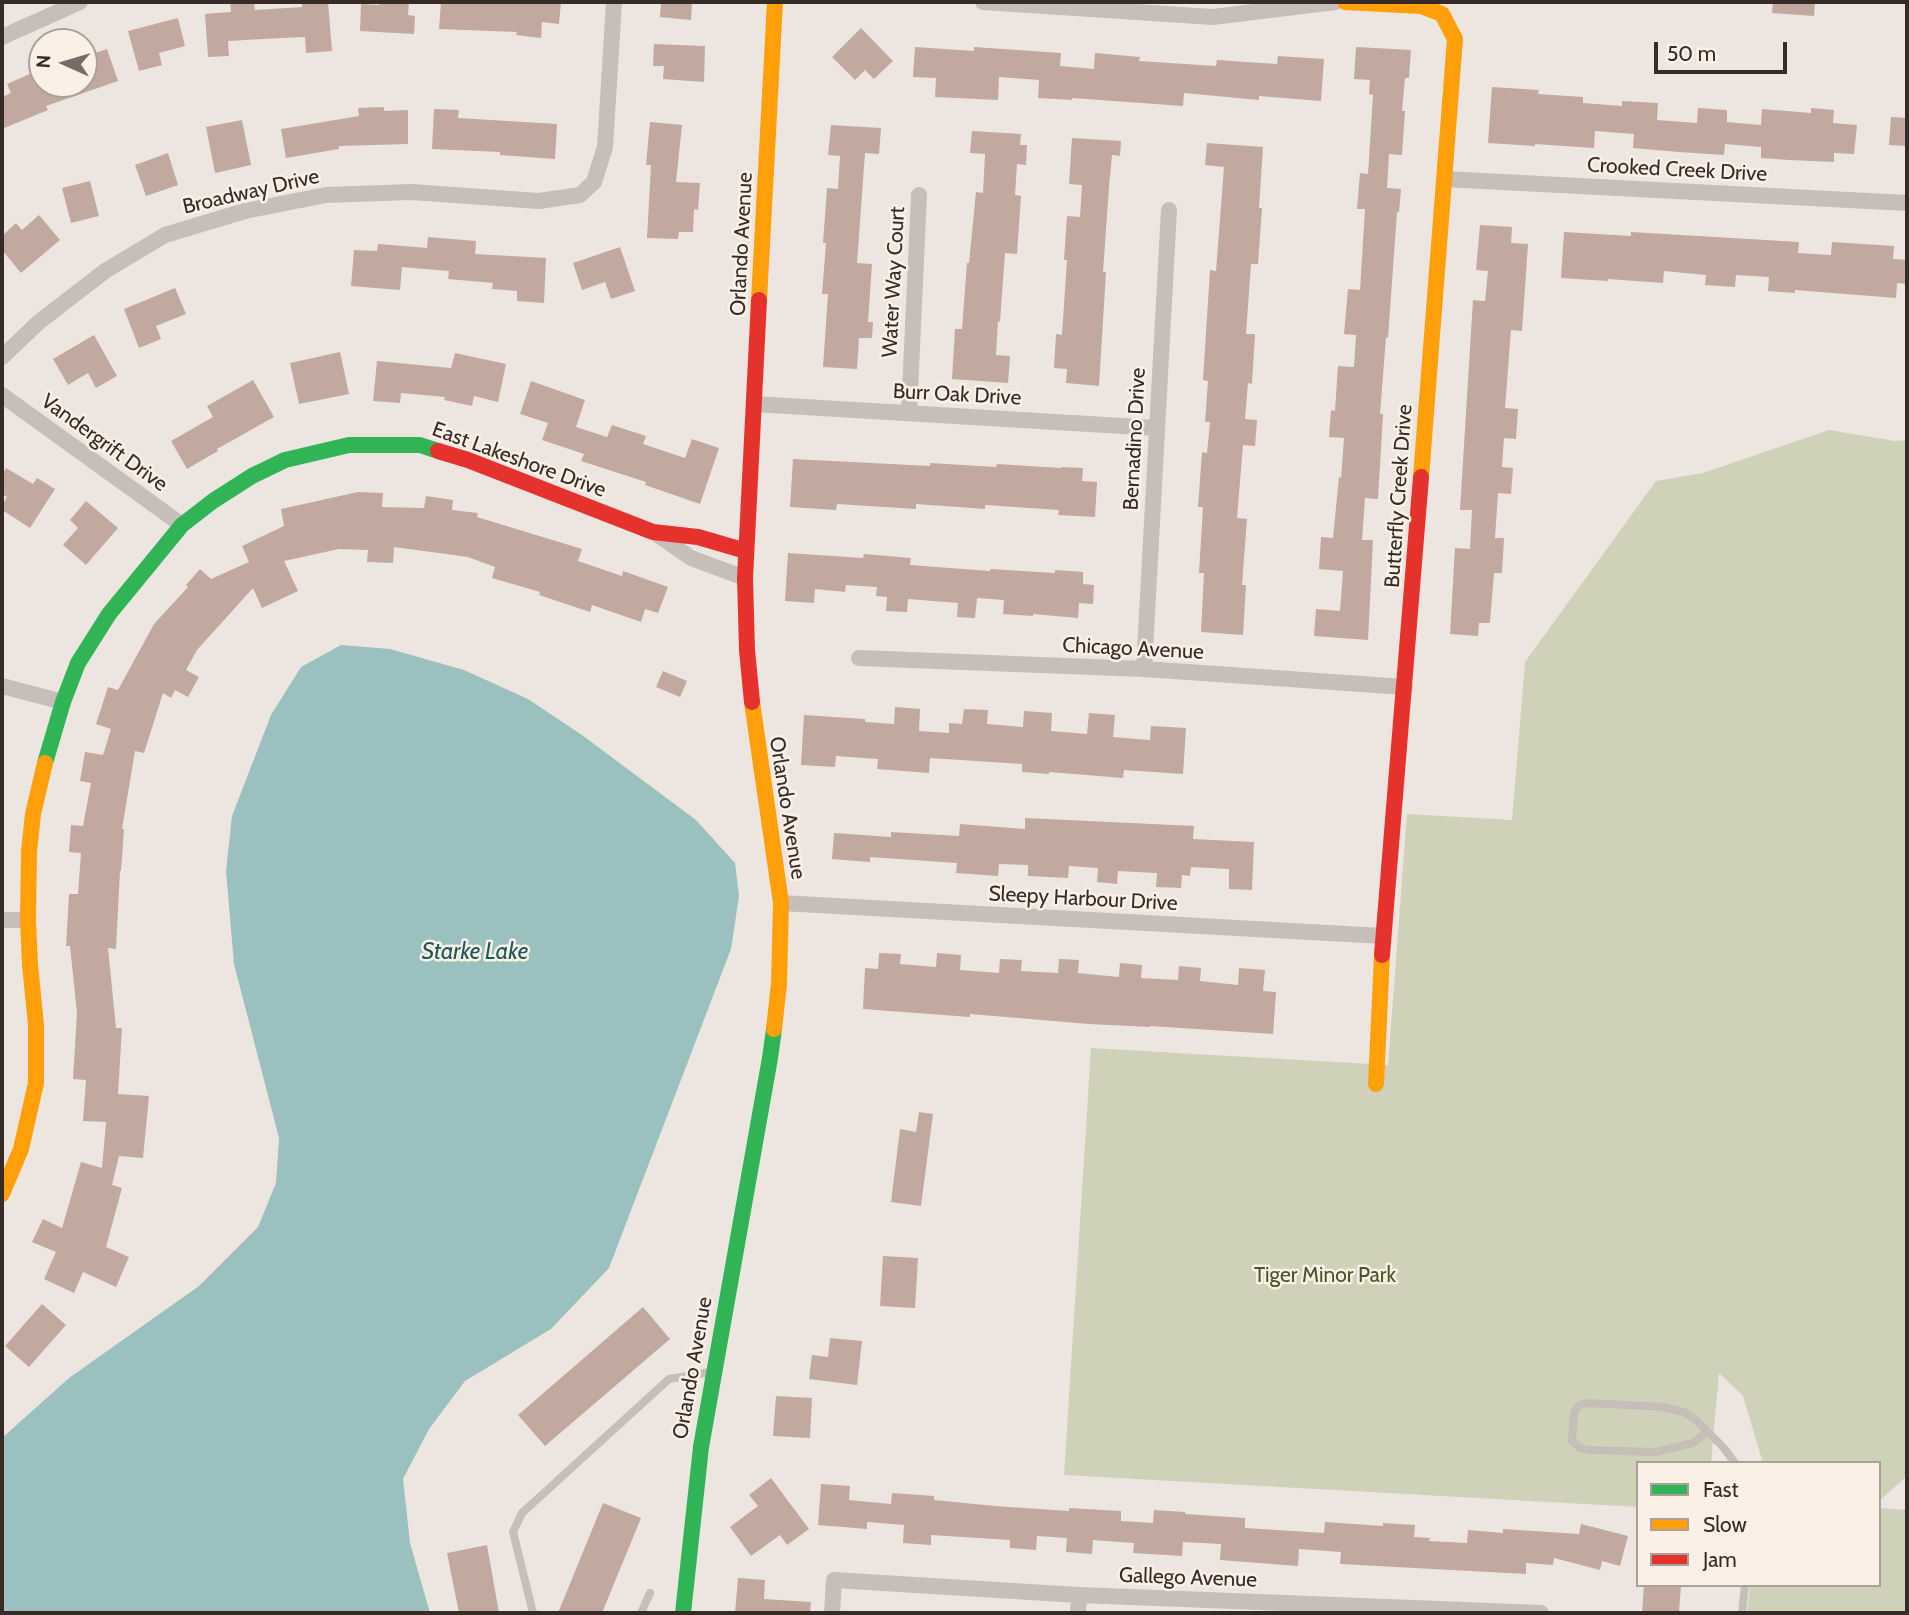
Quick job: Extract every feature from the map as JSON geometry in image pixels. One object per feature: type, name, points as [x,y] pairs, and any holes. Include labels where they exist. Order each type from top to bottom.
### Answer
[{"type":"street","points":[[2,37],[79,2]]},
{"type":"street","name":"Broadway Drive","points":[[2,357],[39,322],[105,271],[165,235],[245,211],[326,195],[411,192],[539,201],[580,195],[594,182],[605,147],[614,2]]},
{"type":"street","name":"Orlando Avenue","points":[[684,1613],[699,1460],[770,1058],[779,984],[781,903],[752,717],[747,650],[746,578],[775,2]]},
{"type":"street","points":[[983,2],[1214,9],[1335,2]]},
{"type":"street","name":"Butterfly Creek Drive","points":[[1345,2],[1421,6],[1442,14],[1455,39],[1383,936],[1376,1084]]},
{"type":"street","name":"Crooked Creek Drive","points":[[1444,179],[1907,203]]},
{"type":"street","name":"Water Way Court","points":[[909,413],[919,195]]},
{"type":"street","name":"Bernadino Drive","points":[[1144,669],[1169,211]]},
{"type":"street","name":"Vandergrift Drive","points":[[2,395],[182,525]]},
{"type":"street","name":"Burr Oak Drive","points":[[754,404],[1156,428]]},
{"type":"street","name":"East Lakeshore Drive","points":[[2,1194],[21,1149],[36,1083],[36,1025],[30,965],[29,850],[33,814],[43,768],[78,663],[108,614],[182,525],[213,501],[285,460],[349,445],[420,445],[468,460],[653,531],[698,537],[746,551]]},
{"type":"street","name":"East Lakeshore Drive","points":[[653,531],[691,558],[746,578]]},
{"type":"street","name":"Chicago Avenue","points":[[859,658],[1144,669],[1405,687]]},
{"type":"street","points":[[2,686],[64,702]]},
{"type":"street","name":"Sleepy Harbour Drive","points":[[781,903],[1383,936]]},
{"type":"street","points":[[2,920],[29,920]]},
{"type":"street","name":"Gallego Avenue","points":[[832,1613],[834,1580],[1327,1609],[1541,1613]]},
{"type":"street","points":[[1078,1613],[1079,1594]]},
{"type":"lane","points":[[533,1613],[513,1532],[522,1513],[669,1379],[714,1372]]},
{"type":"lane","points":[[1707,1432],[1693,1443],[1656,1452],[1589,1450],[1580,1448],[1572,1441],[1574,1413],[1579,1405],[1588,1403],[1661,1407],[1684,1412],[1696,1420],[1723,1447],[1734,1461]]},
{"type":"lane","points":[[1742,1613],[1745,1587]]},
{"type":"lane","points":[[641,1613],[650,1593]]},
{"type":"green space","name":"Tiger Minor Park","points":[[1829,430],[1895,441],[1907,440],[1907,1476],[1881,1499],[1881,1461],[1762,1461],[1743,1396],[1719,1373],[1711,1461],[1636,1461],[1636,1507],[1064,1475],[1091,1048],[1388,1065],[1407,814],[1512,820],[1525,662],[1656,481],[1703,473]]},
{"type":"green space","points":[[1881,1508],[1907,1510],[1907,1613],[1747,1613],[1750,1587],[1881,1587]]},
{"type":"water","name":"Starke Lake","points":[[341,645],[390,649],[464,670],[528,699],[582,735],[696,820],[735,863],[739,896],[731,949],[609,1268],[551,1329],[465,1381],[429,1429],[403,1479],[410,1543],[430,1613],[2,1613],[2,1438],[69,1378],[199,1286],[258,1227],[276,1183],[279,1138],[234,964],[226,871],[232,816],[271,715],[301,667]]},
{"type":"building","points":[[230,2],[254,2],[255,10],[302,7],[302,2],[328,2],[332,51],[306,53],[305,37],[281,38],[228,41],[229,56],[208,57],[205,14],[231,12]]},
{"type":"building","points":[[379,2],[409,2],[408,15],[415,16],[414,34],[360,31],[361,4],[379,5]]},
{"type":"building","points":[[441,2],[561,2],[559,24],[542,22],[541,38],[516,35],[517,32],[439,29]]},
{"type":"building","points":[[661,2],[692,2],[691,20],[660,17]]},
{"type":"building","points":[[1773,2],[1815,2],[1814,16],[1772,13]]},
{"type":"building","points":[[178,18],[185,46],[159,53],[162,65],[139,71],[128,31]]},
{"type":"building","points":[[861,28],[893,61],[874,79],[865,70],[855,80],[832,57]]},
{"type":"building","points":[[654,44],[705,46],[704,82],[663,79],[664,66],[653,66]]},
{"type":"building","points":[[915,47],[974,51],[974,47],[1061,53],[1060,66],[1094,69],[1095,53],[1140,57],[1139,61],[1216,66],[1217,60],[1277,64],[1278,56],[1324,59],[1321,101],[1259,96],[1259,100],[1184,93],[1183,106],[1038,98],[1039,80],[999,77],[998,100],[935,97],[936,78],[913,77]]},
{"type":"building","points":[[1356,47],[1411,50],[1409,78],[1405,78],[1402,111],[1405,111],[1402,155],[1389,154],[1387,188],[1401,189],[1380,414],[1383,414],[1378,499],[1365,498],[1362,540],[1373,540],[1368,640],[1314,636],[1316,609],[1340,611],[1343,571],[1319,569],[1321,537],[1333,538],[1339,477],[1341,478],[1344,438],[1329,437],[1331,410],[1335,411],[1338,366],[1354,367],[1356,335],[1344,334],[1348,289],[1360,290],[1365,209],[1357,209],[1360,173],[1368,174],[1373,95],[1369,94],[1370,80],[1354,79]]},
{"type":"building","points":[[107,49],[118,81],[98,88],[98,52]]},
{"type":"building","points":[[28,75],[28,98],[69,98],[46,106],[48,110],[2,129],[2,97],[11,93],[7,84]]},
{"type":"building","points":[[1492,87],[1539,90],[1538,94],[1583,97],[1583,103],[1622,106],[1622,101],[1658,103],[1657,120],[1697,123],[1698,108],[1727,110],[1727,122],[1761,125],[1762,109],[1811,113],[1811,108],[1834,110],[1833,123],[1857,125],[1854,154],[1834,153],[1834,162],[1761,158],[1761,147],[1725,144],[1724,155],[1633,148],[1634,134],[1595,131],[1594,148],[1488,143]]},
{"type":"building","points":[[384,107],[384,111],[408,110],[408,144],[339,146],[339,149],[286,158],[281,129],[359,116],[358,108]]},
{"type":"building","points":[[434,109],[459,110],[458,118],[557,124],[555,159],[500,155],[500,152],[432,149]]},
{"type":"building","points":[[1891,117],[1907,118],[1907,146],[1889,145]]},
{"type":"building","points":[[242,120],[251,165],[215,173],[206,127]]},
{"type":"building","points":[[650,122],[682,125],[676,182],[700,183],[698,210],[694,209],[693,232],[679,232],[678,239],[647,238],[651,165],[646,165]]},
{"type":"building","points":[[831,125],[881,128],[879,154],[865,153],[857,263],[872,264],[868,322],[873,322],[872,338],[859,338],[857,369],[823,367],[828,294],[822,294],[827,188],[838,189],[840,156],[828,155]]},
{"type":"building","points":[[972,131],[1021,134],[1020,145],[1027,145],[1026,165],[1017,164],[1015,195],[1021,196],[1017,254],[1005,253],[1000,322],[998,321],[996,355],[1010,356],[1008,383],[952,379],[955,329],[962,329],[976,192],[983,193],[985,154],[970,153]]},
{"type":"building","points":[[1072,138],[1121,141],[1120,156],[1112,155],[1109,187],[1099,386],[1066,383],[1067,369],[1054,368],[1056,334],[1062,335],[1067,216],[1080,217],[1082,185],[1069,184]]},
{"type":"building","points":[[1207,143],[1263,147],[1258,264],[1251,264],[1246,334],[1255,334],[1252,384],[1248,383],[1245,419],[1257,420],[1255,446],[1243,445],[1237,518],[1247,519],[1242,585],[1246,585],[1243,635],[1201,632],[1204,573],[1199,573],[1203,507],[1198,507],[1202,452],[1207,453],[1210,422],[1205,422],[1208,381],[1203,380],[1210,270],[1216,271],[1224,167],[1205,165]]},
{"type":"building","points":[[168,153],[178,185],[146,196],[135,165]]},
{"type":"building","points":[[90,181],[99,216],[71,223],[62,188]]},
{"type":"building","points":[[39,215],[60,240],[21,273],[2,250],[2,236],[16,223],[22,230]]},
{"type":"building","points":[[1480,225],[1512,227],[1511,243],[1528,244],[1522,331],[1511,330],[1505,408],[1518,409],[1516,439],[1504,438],[1502,467],[1513,468],[1511,494],[1498,493],[1495,538],[1504,538],[1502,573],[1494,573],[1490,623],[1479,623],[1478,636],[1450,634],[1455,548],[1470,549],[1472,510],[1460,510],[1473,300],[1485,301],[1488,271],[1476,270]]},
{"type":"building","points":[[1564,232],[1631,236],[1631,232],[1799,242],[1798,253],[1831,255],[1832,242],[1894,246],[1893,259],[1907,260],[1907,284],[1897,283],[1896,298],[1795,290],[1795,293],[1768,291],[1769,277],[1736,275],[1735,287],[1705,285],[1706,275],[1664,271],[1663,283],[1561,278]]},
{"type":"building","points":[[428,237],[476,241],[475,254],[546,258],[544,303],[517,301],[517,291],[492,289],[493,283],[448,279],[449,271],[402,267],[400,290],[351,286],[354,250],[377,251],[378,244],[427,248]]},
{"type":"building","points":[[620,247],[635,291],[611,299],[605,282],[582,290],[573,263]]},
{"type":"building","points":[[175,288],[186,314],[156,326],[161,339],[139,348],[124,309]]},
{"type":"building","points":[[94,335],[117,376],[96,388],[88,373],[68,385],[53,359]]},
{"type":"building","points":[[340,352],[349,394],[299,404],[290,363]]},
{"type":"building","points":[[455,353],[506,364],[498,402],[474,396],[472,406],[444,400],[445,397],[401,393],[400,403],[373,401],[377,361],[451,368]]},
{"type":"building","points":[[253,380],[274,417],[187,469],[171,441],[213,417],[207,406]]},
{"type":"building","points":[[531,381],[585,400],[576,427],[607,437],[612,425],[646,436],[643,444],[685,458],[692,439],[719,448],[700,504],[645,485],[646,482],[581,461],[584,454],[542,440],[548,423],[520,414]]},
{"type":"building","points":[[793,459],[930,466],[930,463],[1083,468],[1082,481],[1097,482],[1095,517],[1058,515],[1059,510],[985,505],[985,509],[916,504],[916,509],[837,504],[836,510],[790,507]]},
{"type":"building","points":[[6,468],[33,484],[37,478],[55,489],[30,528],[2,510],[7,497],[2,494],[2,475]]},
{"type":"building","points":[[358,492],[383,493],[382,507],[424,508],[426,496],[453,500],[452,510],[478,513],[477,517],[582,549],[578,561],[622,576],[623,571],[668,587],[658,613],[645,609],[641,622],[592,605],[590,612],[539,595],[540,592],[492,578],[495,567],[468,557],[394,547],[393,563],[367,562],[368,550],[339,549],[284,561],[298,591],[262,608],[253,588],[197,650],[186,670],[199,677],[188,697],[175,690],[171,698],[163,693],[144,753],[135,751],[122,829],[116,949],[108,948],[116,1028],[122,1028],[118,1094],[149,1096],[143,1158],[119,1156],[112,1185],[122,1188],[106,1247],[129,1257],[116,1287],[83,1272],[74,1293],[44,1279],[56,1252],[32,1242],[43,1219],[62,1228],[81,1162],[102,1168],[106,1122],[83,1121],[86,1080],[73,1079],[77,1013],[70,946],[66,946],[69,894],[78,894],[81,853],[69,852],[71,825],[83,826],[91,783],[80,781],[85,752],[103,755],[111,729],[96,724],[108,687],[118,690],[154,624],[188,587],[186,585],[200,569],[211,579],[249,562],[242,546],[284,526],[281,509]]},
{"type":"building","points":[[86,501],[118,528],[86,565],[63,545],[78,528],[70,520]]},
{"type":"building","points":[[788,553],[911,558],[910,565],[990,571],[1083,572],[1083,584],[1094,585],[1093,604],[1079,603],[1078,618],[1033,616],[1003,614],[1004,600],[977,598],[975,618],[957,617],[958,603],[908,599],[907,612],[886,611],[887,597],[876,596],[877,587],[846,585],[845,592],[815,589],[814,603],[785,601]]},
{"type":"building","points":[[663,671],[687,681],[680,697],[656,687]]},
{"type":"building","points":[[895,707],[920,709],[919,731],[949,733],[949,723],[962,724],[964,709],[988,710],[987,724],[1023,727],[1024,711],[1052,713],[1051,731],[1087,734],[1089,713],[1115,715],[1113,737],[1150,740],[1151,726],[1186,728],[1183,774],[1124,770],[1123,778],[1049,774],[1022,772],[1022,764],[930,758],[929,773],[877,769],[878,759],[836,756],[835,767],[801,765],[804,715],[894,724]]},
{"type":"building","points":[[1025,818],[1194,826],[1193,839],[1254,842],[1252,890],[1229,889],[1229,869],[1191,867],[1190,876],[1182,875],[1181,888],[1156,887],[1157,873],[1118,871],[1117,884],[1097,882],[1098,868],[1069,866],[1068,878],[1028,876],[1028,865],[999,864],[998,876],[956,873],[957,863],[870,857],[870,862],[832,859],[834,833],[891,837],[891,832],[959,836],[960,824],[1025,829]]},
{"type":"building","points":[[879,953],[901,954],[900,964],[936,967],[937,953],[961,955],[960,970],[999,973],[1000,959],[1022,960],[1021,971],[1058,973],[1059,959],[1079,960],[1078,973],[1119,977],[1120,963],[1142,965],[1141,978],[1178,980],[1179,966],[1201,968],[1200,981],[1238,985],[1239,968],[1265,970],[1263,991],[1276,992],[1273,1034],[863,1009],[865,968],[878,969]]},
{"type":"building","points":[[919,1112],[933,1114],[921,1206],[891,1202],[900,1129],[916,1132]]},
{"type":"building","points":[[883,1256],[918,1258],[915,1308],[880,1306]]},
{"type":"building","points":[[42,1304],[66,1325],[29,1367],[5,1346]]},
{"type":"building","points":[[643,1307],[670,1339],[545,1446],[518,1415]]},
{"type":"building","points":[[830,1338],[862,1341],[857,1385],[809,1379],[812,1355],[828,1357]]},
{"type":"building","points":[[776,1396],[812,1398],[810,1438],[773,1436]]},
{"type":"building","points":[[771,1478],[809,1529],[787,1545],[780,1535],[751,1556],[730,1527],[758,1506],[749,1495]]},
{"type":"building","points":[[821,1484],[850,1486],[849,1500],[891,1504],[892,1493],[934,1496],[934,1500],[995,1506],[1121,1511],[1121,1521],[1153,1523],[1154,1510],[1245,1518],[1245,1528],[1324,1533],[1325,1522],[1415,1525],[1414,1537],[1430,1538],[1429,1541],[1467,1543],[1468,1530],[1503,1533],[1503,1529],[1579,1534],[1581,1524],[1628,1536],[1620,1566],[1602,1561],[1600,1570],[1554,1558],[1553,1565],[1526,1563],[1526,1574],[1340,1564],[1341,1552],[1299,1549],[1298,1566],[1220,1560],[1221,1544],[1183,1542],[1182,1556],[1133,1553],[1134,1543],[1093,1540],[1092,1554],[1066,1552],[1067,1538],[1037,1536],[1036,1550],[1010,1548],[1010,1540],[931,1535],[931,1545],[903,1543],[904,1525],[867,1522],[867,1529],[818,1525]]},
{"type":"building","points":[[603,1503],[641,1518],[602,1613],[558,1613]]},
{"type":"building","points":[[487,1545],[499,1613],[459,1613],[447,1553]]},
{"type":"building","points":[[738,1578],[765,1580],[764,1599],[811,1602],[810,1613],[735,1613]]},
{"type":"building","points":[[1644,1587],[1681,1587],[1679,1613],[1642,1613]]},
{"type":"traffic: fast","points":[[45,763],[78,663],[109,614],[182,525],[252,476],[285,460],[349,445],[420,445],[438,451]]},
{"type":"traffic: fast","points":[[683,1613],[701,1447],[774,1029]]},
{"type":"traffic: slow","points":[[759,300],[775,2]]},
{"type":"traffic: slow","points":[[1345,2],[1421,6],[1442,14],[1455,39],[1421,477]]},
{"type":"traffic: slow","points":[[752,702],[781,903],[779,984],[774,1029]]},
{"type":"traffic: slow","points":[[2,1194],[21,1149],[36,1083],[36,1025],[28,920],[29,851],[33,814],[45,763]]},
{"type":"traffic: slow","points":[[1376,1084],[1382,955]]},
{"type":"traffic: jam","points":[[752,702],[745,578],[759,300]]},
{"type":"traffic: jam","points":[[438,451],[468,460],[653,532],[698,537],[746,551]]},
{"type":"traffic: jam","points":[[1382,955],[1421,477]]}]
